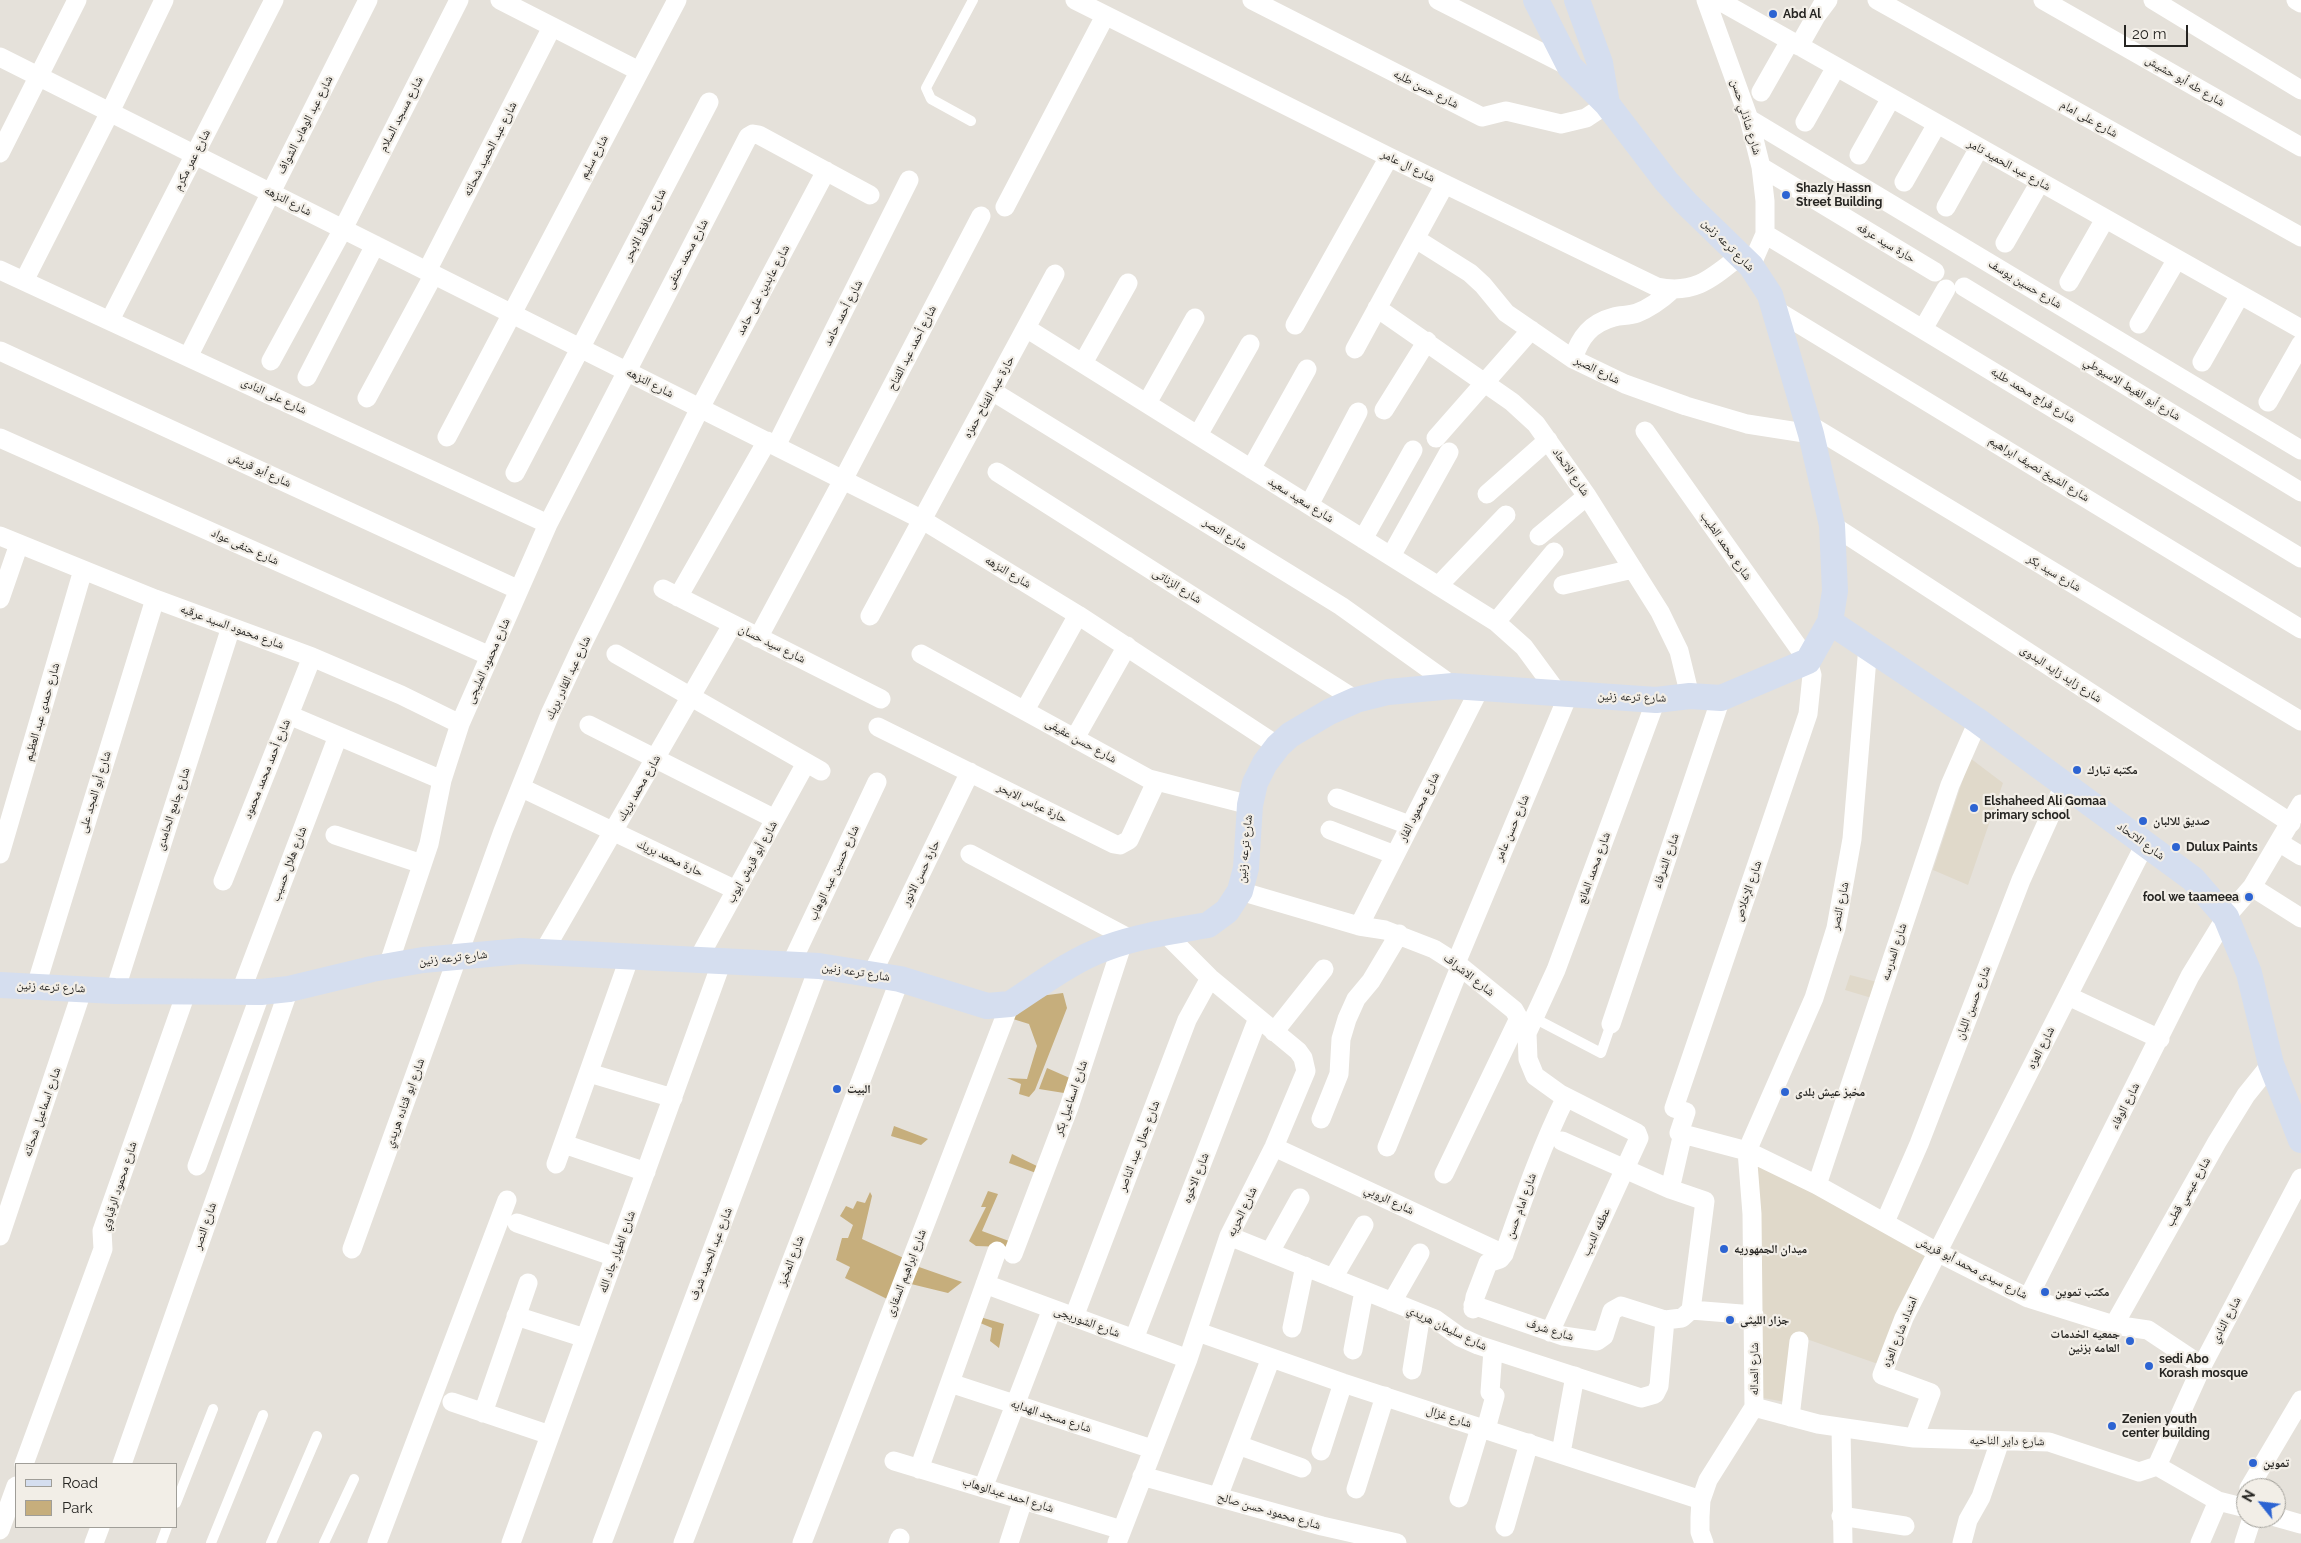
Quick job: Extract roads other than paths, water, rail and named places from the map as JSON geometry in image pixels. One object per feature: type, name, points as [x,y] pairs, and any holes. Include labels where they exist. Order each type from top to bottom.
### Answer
[{"type":"street","points":[[0,153],[77,0]]},
{"type":"street","points":[[24,281],[110,112],[164,0]]},
{"type":"street","name":"شارع عمر مكرم","points":[[110,320],[274,0]]},
{"type":"street","name":"شارع عبد الوهاب الشواف","points":[[188,357],[368,0]]},
{"type":"street","name":"شارع مسجد السلام","points":[[271,361],[343,229],[459,0]]},
{"type":"street","points":[[500,0],[640,71]]},
{"type":"street","name":"شارع سليم","points":[[447,437],[677,0]]},
{"type":"street","name":"شارع ال عامر","points":[[1075,0],[1444,184],[1656,287],[1672,290],[1688,289],[1703,284],[1746,261]]},
{"type":"street","name":"شارع حسن طلبه","points":[[1252,0],[1482,117],[1486,118],[1506,111],[1561,124],[1586,118],[1607,104]]},
{"type":"street","points":[[1438,0],[1570,67]]},
{"type":"street","name":"شارع ترعه زنين","points":[[0,985],[186,993],[251,992],[289,989],[388,966],[521,951],[544,951],[819,966],[900,979],[987,1006],[1010,1004],[1087,956],[1127,941],[1208,925],[1227,911],[1240,891],[1246,868],[1250,805],[1255,783],[1265,763],[1278,746],[1290,735],[1329,712],[1356,700],[1388,692],[1453,686],[1563,692],[1656,700],[1690,696],[1721,698],[1808,661],[1830,622],[1835,591],[1832,525],[1809,429],[1776,310],[1770,295],[1746,261],[1686,204],[1607,104],[1570,67],[1536,0]]},
{"type":"street","name":"شارع ترعه زنين","points":[[1577,0],[1600,63],[1607,104]]},
{"type":"street","name":"شارع شاذلي حسن","points":[[1706,0],[1749,119],[1761,167],[1765,201],[1765,234],[1746,261]]},
{"type":"street","name":"شارع عبد الحميد تامر","points":[[1718,0],[2301,329]]},
{"type":"street","name":"شارع على امام","points":[[1876,0],[2301,237]]},
{"type":"street","name":"شارع طه أبو حشيش","points":[[2043,0],[2301,147]]},
{"type":"street","points":[[2152,0],[2301,90]]},
{"type":"street","points":[[2296,0],[2301,3]]},
{"type":"street","points":[[1761,92],[1823,5]]},
{"type":"street","points":[[1005,207],[1105,16]]},
{"type":"street","name":"شارع عبد الحميد شحاته","points":[[368,398],[552,26]]},
{"type":"street","name":"شارع النزهه","points":[[0,57],[922,520],[1078,615],[1278,746]]},
{"type":"street","points":[[1805,122],[1836,67]]},
{"type":"street","points":[[1859,155],[1891,98]]},
{"type":"street","name":"شارع حافظ الابحر","points":[[515,473],[709,102]]},
{"type":"street","name":"شارع حسين يوسف","points":[[1749,119],[2301,450]]},
{"type":"street","points":[[1904,182],[1937,124]]},
{"type":"street","name":"شارع محمد حنفى","points":[[626,371],[748,137],[753,134],[759,135],[826,171]]},
{"type":"street","points":[[1946,207],[1979,148]]},
{"type":"street","points":[[1295,325],[1390,157]]},
{"type":"street","name":"حارة سيد عرفه","points":[[1761,167],[1935,272]]},
{"type":"street","points":[[826,171],[870,195]]},
{"type":"street","name":"شارع عابدين على حامد","points":[[700,408],[826,171]]},
{"type":"street","name":"شارع أحمد حامد","points":[[670,593],[771,444],[909,180]]},
{"type":"street","points":[[2005,243],[2040,182]]},
{"type":"street","points":[[1355,349],[1444,184]]},
{"type":"street","name":"شارع أحمد عبد الفتاح","points":[[758,638],[843,480],[980,216]]},
{"type":"street","points":[[2069,282],[2105,219]]},
{"type":"street","name":"شارع فراج محمد طلبه","points":[[1765,234],[2301,558]]},
{"type":"street","name":"شارع الصبر","points":[[1416,239],[1470,273],[1483,285],[1506,313],[1573,359],[1625,384],[1686,406],[1747,424],[1809,429]]},
{"type":"street","points":[[307,378],[375,245]]},
{"type":"street","points":[[2139,324],[2177,259]]},
{"type":"street","name":"شارع على النادى","points":[[0,270],[548,524]]},
{"type":"street","name":"حارة عبد الفتاح حمزه","points":[[870,616],[1055,274]]},
{"type":"street","points":[[1083,363],[1128,283]]},
{"type":"street","name":"شارع أبو الغيط الاسيوطي","points":[[1923,329],[1955,288],[2301,492]]},
{"type":"street","points":[[1573,359],[1578,344],[1586,331],[1599,322],[1614,317],[1635,314],[1655,304],[1672,290]]},
{"type":"street","points":[[2202,362],[2240,295]]},
{"type":"street","name":"شارع الاتحاد","points":[[1378,308],[1485,382],[1529,416],[1587,496],[1660,612],[1679,651],[1690,696]]},
{"type":"street","name":"شارع الشيخ نصيف ابراهيم","points":[[1776,310],[2301,629]]},
{"type":"street","points":[[1147,404],[1195,318]]},
{"type":"street","name":"شارع سعيد سعيد","points":[[1026,328],[1496,622],[1524,647],[1563,692]]},
{"type":"street","points":[[1436,438],[1531,330]]},
{"type":"street","points":[[1384,410],[1427,341]]},
{"type":"street","points":[[1198,435],[1250,344]]},
{"type":"street","points":[[2268,402],[2301,344]]},
{"type":"street","name":"شارع أبو قريش","points":[[0,351],[519,590]]},
{"type":"street","points":[[1251,469],[1307,369]]},
{"type":"street","name":"شارع محمود المليجى","points":[[388,966],[422,864],[432,830],[442,780],[460,724],[548,524],[626,371]]},
{"type":"street","name":"شارع النصر","points":[[992,392],[1341,606],[1453,686]]},
{"type":"street","name":"شارع عبد القادر بريك","points":[[459,957],[488,874],[550,714],[580,649],[700,408]]},
{"type":"street","points":[[1309,505],[1358,412]]},
{"type":"street","name":"شارع سيد بكر","points":[[1809,429],[2301,721]]},
{"type":"street","name":"شارع محمد الطيب","points":[[1645,431],[1808,661]]},
{"type":"street","name":"شارع حنفى عواد","points":[[0,438],[490,656]]},
{"type":"street","points":[[1487,494],[1548,440]]},
{"type":"street","points":[[1363,539],[1413,450]]},
{"type":"street","points":[[1391,556],[1449,452]]},
{"type":"street","name":"شارع الزناتى","points":[[997,472],[1356,700]]},
{"type":"street","points":[[1539,536],[1587,496]]},
{"type":"street","points":[[1438,586],[1506,515]]},
{"type":"street","name":"شارع زايد زايد البدوى","points":[[1832,525],[2291,823]]},
{"type":"street","name":"شارع محمود السيد عرقبه","points":[[0,536],[155,599],[312,657],[401,695],[460,724]]},
{"type":"street","points":[[0,599],[19,544]]},
{"type":"street","points":[[1496,622],[1554,552]]},
{"type":"street","points":[[1563,584],[1633,569]]},
{"type":"street","name":"شارع حمدى عبد العظيم","points":[[0,854],[83,570]]},
{"type":"street","name":"شارع سيد حسان","points":[[670,593],[881,699]]},
{"type":"street","name":"شارع أبو المجد على","points":[[36,986],[155,599]]},
{"type":"street","points":[[1025,710],[1078,615]]},
{"type":"street","name":"شارع الاتحاد","points":[[1830,622],[1978,721],[2193,879],[2226,916],[2249,973],[2271,1064],[2301,1140]]},
{"type":"street","name":"شارع محمد بريك","points":[[544,951],[732,625]]},
{"type":"street","name":"شارع جامع الحامدى","points":[[115,991],[232,628]]},
{"type":"street","points":[[1075,738],[1126,646]]},
{"type":"street","name":"شارع النصر","points":[[1747,1151],[1814,998],[1836,928],[1852,839],[1868,646]]},
{"type":"street","points":[[616,654],[691,697]]},
{"type":"street","name":"شارع حسن عفيفى","points":[[921,654],[1156,782],[1250,805]]},
{"type":"street","name":"شارع أحمد محمد محمود","points":[[222,881],[312,657]]},
{"type":"street","name":"شارع الإخلاص","points":[[1683,1133],[1679,1132],[1686,1112],[1674,1108],[1808,714],[1812,674],[1808,661]]},
{"type":"street","name":"شارع محمود الفار","points":[[1359,926],[1480,688]]},
{"type":"street","name":"شارع حسن عامر","points":[[1387,1147],[1563,692]]},
{"type":"street","name":"شارع أبو قريش ايوب","points":[[691,697],[814,767],[776,819],[736,890],[710,961]]},
{"type":"street","name":"شارع الشرفاء","points":[[1611,1024],[1721,698]]},
{"type":"street","name":"شارع محمد المانع","points":[[1444,1174],[1556,970],[1656,700]]},
{"type":"street","points":[[289,714],[442,780]]},
{"type":"street","name":"شارع المدرسه","points":[[1817,1185],[1950,785],[1978,721]]},
{"type":"street","points":[[589,725],[776,819]]},
{"type":"street","name":"حارة عباس الابحر","points":[[878,727],[1114,844],[1120,845],[1129,840],[1156,782]]},
{"type":"street","name":"شارع هلال حسيب","points":[[197,1166],[251,992],[338,736]]},
{"type":"street","name":"حارة حسن الانور","points":[[872,974],[970,772]]},
{"type":"street","name":"شارع حسين عبد الوهاب","points":[[791,964],[877,782]]},
{"type":"street","name":"شارع حسين اللبان","points":[[1885,1222],[1919,1144],[2021,880],[2064,785]]},
{"type":"street","name":"حارة محمد بريك","points":[[522,788],[736,890]]},
{"type":"street","points":[[1337,798],[1409,825]]},
{"type":"street","name":"شارع الوفاء","points":[[2028,1298],[2160,1039],[2190,976],[2226,916],[2252,887],[2280,843],[2301,804]]},
{"type":"street","points":[[1330,830],[1394,855]]},
{"type":"street","points":[[335,835],[422,864]]},
{"type":"street","points":[[2280,843],[2301,856]]},
{"type":"street","name":"شارع العزه","points":[[1937,1252],[2145,844]]},
{"type":"street","points":[[970,854],[1127,941]]},
{"type":"street","points":[[2252,887],[2301,918]]},
{"type":"street","name":"شارع الاشراف","points":[[1240,891],[1359,926],[1398,934],[1434,949],[1458,965],[1514,1010],[1527,1023]]},
{"type":"street","name":"شارع الحريه","points":[[1119,1536],[1198,1332],[1229,1236],[1274,1148],[1303,1078],[1306,1064],[1298,1052],[1210,978],[1165,933]]},
{"type":"street","points":[[1322,1119],[1339,1074],[1341,1039],[1347,1019],[1356,999],[1371,981],[1398,934]]},
{"type":"street","name":"شارع اسماعيل بكر","points":[[919,1469],[985,1284],[1005,1252],[1068,1107],[1127,941]]},
{"type":"street","points":[[556,1164],[630,956]]},
{"type":"street","name":"شارع ابو قتاده هريدي","points":[[352,1249],[459,957]]},
{"type":"street","name":"شارع الطيار جاد الله","points":[[511,1543],[673,1098],[710,961]]},
{"type":"street","name":"شارع عبد الحميد شرف","points":[[602,1543],[819,966]]},
{"type":"street","points":[[1274,1032],[1324,969]]},
{"type":"street","name":"شارع جمال عبد الناصر","points":[[1074,1317],[1187,1020],[1210,978]]},
{"type":"street","name":"شارع المخبز","points":[[683,1543],[900,979]]},
{"type":"street","name":"شارع اسماعيل شحاته","points":[[0,1236],[83,988]]},
{"type":"street","name":"شارع النصر","points":[[122,1463],[289,989]]},
{"type":"street","name":"شارع محمود الرقباوي","points":[[24,1463],[103,1249],[102,1231],[186,993]]},
{"type":"street","points":[[2068,996],[2160,1039]]},
{"type":"street","name":"شارع ابراهيم السقارى","points":[[802,1543],[1010,1004]]},
{"type":"street","name":"شارع الاخوه","points":[[1134,1339],[1258,1018]]},
{"type":"street","points":[[1527,1023],[1528,1059],[1535,1076],[1566,1097]]},
{"type":"street","name":"شارع عيسي قطب","points":[[2114,1325],[2217,1142],[2246,1095],[2271,1064]]},
{"type":"street","points":[[589,1073],[673,1098]]},
{"type":"street","name":"عطفه الديب","points":[[1550,1332],[1639,1138],[1637,1133],[1566,1097]]},
{"type":"street","name":"شارع امام حسن","points":[[1473,1307],[1488,1263],[1500,1259],[1504,1254],[1550,1128],[1566,1097]]},
{"type":"street","points":[[1670,1189],[1683,1133],[1747,1151]]},
{"type":"street","points":[[1562,1141],[1624,1170],[1705,1201],[1691,1310],[1682,1318],[1665,1320]]},
{"type":"street","points":[[564,1144],[646,1172]]},
{"type":"street","name":"شارع الروبي","points":[[1274,1148],[1504,1254]]},
{"type":"street","name":"شارع سيدى محمد أبو قريش","points":[[1747,1151],[1817,1185],[1937,1252],[2028,1298],[2114,1325],[2148,1330],[2202,1366]]},
{"type":"street","name":"شارع العداله","points":[[1702,1537],[1702,1500],[1708,1480],[1754,1407],[1752,1214],[1747,1151]]},
{"type":"street","name":"شارع النادي","points":[[2157,1466],[2202,1366],[2301,1178]]},
{"type":"street","points":[[1270,1252],[1300,1198]]},
{"type":"street","points":[[377,1543],[507,1200]]},
{"type":"street","points":[[517,1223],[615,1257]]},
{"type":"street","points":[[1333,1278],[1364,1225]]},
{"type":"street","name":"شارع سليمان هريدي","points":[[1229,1236],[1421,1314],[1447,1327],[1460,1337],[1641,1398],[1654,1394],[1660,1386],[1665,1320]]},
{"type":"street","name":"امتداد شارع العزه","points":[[1914,1438],[1931,1393],[1882,1376],[1913,1298],[1937,1252]]},
{"type":"street","points":[[1392,1302],[1420,1253]]},
{"type":"street","points":[[1292,1328],[1304,1266]]},
{"type":"street","points":[[483,1413],[528,1283]]},
{"type":"street","name":"شارع الشوربجى","points":[[985,1284],[1188,1359]]},
{"type":"street","points":[[1353,1350],[1364,1291]]},
{"type":"street","name":"شارع شرف","points":[[1473,1307],[1564,1336],[1600,1340],[1604,1336],[1612,1311],[1621,1306],[1665,1320]]},
{"type":"street","points":[[983,1488],[1052,1309]]},
{"type":"street","points":[[1691,1310],[1754,1315]]},
{"type":"street","points":[[1412,1370],[1421,1314]]},
{"type":"street","points":[[516,1316],[585,1338]]},
{"type":"street","name":"شارع غزال","points":[[1198,1332],[1343,1383],[1702,1500]]},
{"type":"street","points":[[1790,1417],[1799,1341]]},
{"type":"street","points":[[1459,1498],[1495,1396],[1490,1392],[1494,1350]]},
{"type":"street","points":[[1218,1497],[1271,1358]]},
{"type":"street","points":[[1561,1453],[1575,1376]]},
{"type":"street","name":"شارع مسجد الهدايه","points":[[950,1383],[1152,1449]]},
{"type":"street","points":[[1321,1452],[1343,1383]]},
{"type":"street","points":[[1356,1488],[1385,1396]]},
{"type":"street","points":[[2254,1478],[2301,1400]]},
{"type":"street","points":[[452,1402],[550,1435]]},
{"type":"street","name":"شارع داير الناحيه","points":[[1754,1407],[1841,1428],[1914,1438],[2049,1442],[2139,1472],[2157,1466]]},
{"type":"street","points":[[1841,1428],[1841,1516],[1847,1541]]},
{"type":"street","points":[[1962,1543],[1968,1520],[1981,1497],[2000,1441]]},
{"type":"street","points":[[1505,1527],[1529,1443]]},
{"type":"street","points":[[1238,1445],[1302,1468]]},
{"type":"street","name":"شارع احمد عبدالوهاب","points":[[894,1461],[1023,1500],[1119,1536]]},
{"type":"street","points":[[2157,1466],[2218,1501],[2236,1504]]},
{"type":"street","name":"شارع محمود حسن صالح","points":[[1142,1476],[1322,1526],[1397,1543]]},
{"type":"street","points":[[0,1530],[15,1489]]},
{"type":"street","points":[[1009,1543],[1023,1500]]},
{"type":"street","points":[[2200,1543],[2218,1501]]},
{"type":"street","points":[[1841,1516],[1905,1526]]},
{"type":"street","points":[[2286,1520],[2301,1524]]},
{"type":"street","points":[[94,1543],[100,1528]]},
{"type":"street","points":[[2244,1543],[2245,1528]]},
{"type":"street","points":[[1702,1537],[1716,1543]]},
{"type":"lane","points":[[971,121],[931,99],[926,88],[973,0]]},
{"type":"lane","points":[[1527,1023],[1601,1053],[1611,1024]]},
{"type":"lane","points":[[178,1498],[212,1409]]},
{"type":"lane","points":[[211,1543],[263,1415]]},
{"type":"lane","points":[[271,1543],[317,1436]]},
{"type":"lane","points":[[324,1543],[354,1480]]},
{"type":"lane","points":[[161,1543],[167,1528]]},
{"type":"place","name":"Abd Al","points":[[1773,14]]},
{"type":"place","name":"Shazly Hassn Street Building","points":[[1786,195]]},
{"type":"place","name":"مكتبه تبارك","points":[[2077,770]]},
{"type":"place","name":"Elshaheed Ali Gomaa primary school","points":[[1974,808]]},
{"type":"place","name":"صديق للالبان","points":[[2143,821]]},
{"type":"place","name":"Dulux Paints","points":[[2176,847]]},
{"type":"place","name":"fool we taameea","points":[[2249,897]]},
{"type":"place","name":"البيت","points":[[837,1089]]},
{"type":"place","name":"مخبز عيش بلدى","points":[[1785,1092]]},
{"type":"place","name":"ميدان الجمهوريه","points":[[1724,1249]]},
{"type":"place","name":"مكتب تموين","points":[[2045,1292]]},
{"type":"place","name":"جزار الليثى","points":[[1730,1320]]},
{"type":"place","name":"جمعيه الخدمات العامه بزنين","points":[[2130,1341]]},
{"type":"place","name":"sedi Abo Korash mosque","points":[[2149,1366]]},
{"type":"place","name":"Zenien youth center building","points":[[2112,1426]]},
{"type":"place","name":"تموين","points":[[2253,1463]]}]
